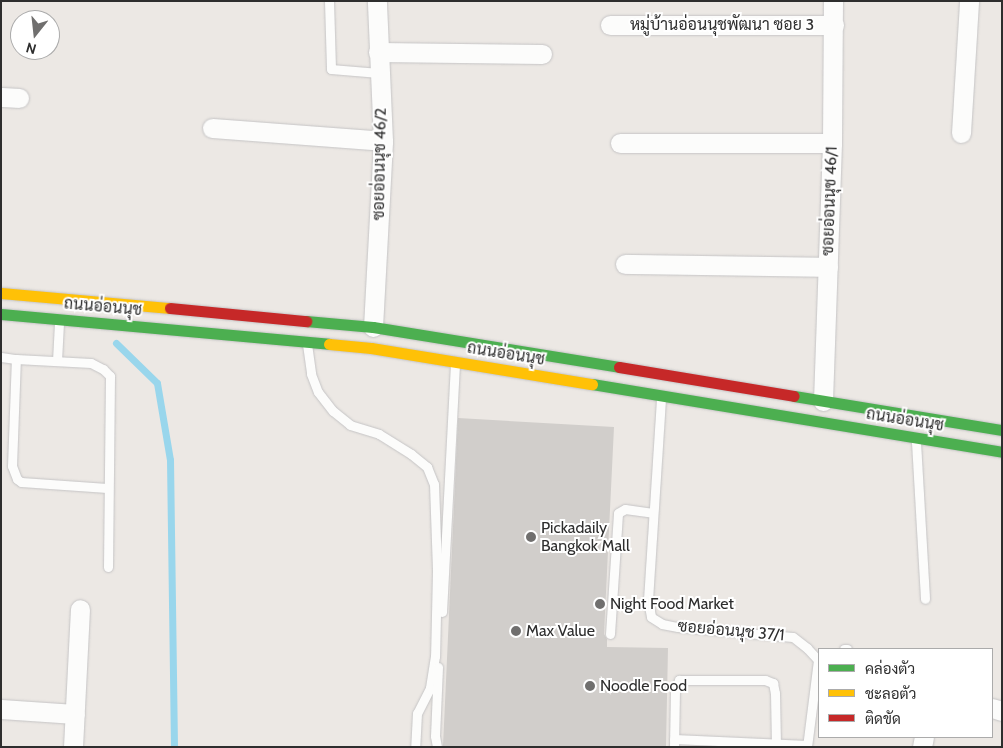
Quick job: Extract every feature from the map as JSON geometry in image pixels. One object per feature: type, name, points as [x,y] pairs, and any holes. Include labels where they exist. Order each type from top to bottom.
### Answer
[{"type":"main road","name":"ถนนอ่อนนุช","points":[[1,293],[373,327],[1002,430]]},
{"type":"main road","name":"ถนนอ่อนนุช","points":[[1,314],[371,348],[1002,452]]},
{"type":"main road","points":[[371,348],[373,327]]},
{"type":"main road","points":[[821,422],[824,401]]},
{"type":"street","name":"ซอยอ่อนนุช 46/2","points":[[373,327],[383,141],[377,1]]},
{"type":"street","name":"ซอยอ่อนนุช 46/1","points":[[824,401],[832,143],[834,1]]},
{"type":"street","points":[[961,133],[969,1]]},
{"type":"street","name":"หมู่บ้านอ่อนนุชพัฒนา ซอย 3","points":[[610,25],[834,25]]},
{"type":"street","points":[[378,52],[542,54]]},
{"type":"street","points":[[212,128],[383,141]]},
{"type":"street","points":[[620,143],[832,143]]},
{"type":"street","points":[[625,264],[828,268]]},
{"type":"street","points":[[73,747],[80,609]]},
{"type":"street","points":[[1,710],[75,714]]},
{"type":"lane","points":[[329,1],[331,69],[379,73]]},
{"type":"lane","points":[[57,360],[60,319]]},
{"type":"lane","points":[[307,342],[311,374],[318,392],[333,411],[350,425],[379,434],[410,454],[427,467],[434,484],[435,656],[430,688],[417,713],[415,747]]},
{"type":"lane","points":[[1,357],[57,360],[97,365],[110,376],[107,488],[108,567]]},
{"type":"lane","points":[[16,359],[12,466],[17,479],[21,482],[107,488]]},
{"type":"lane","points":[[437,747],[435,736],[455,362]]},
{"type":"lane","name":"ซอยอ่อนนุช 37/1","points":[[661,396],[648,601],[651,617],[662,624],[678,627],[793,637],[807,648],[818,660],[807,746]]},
{"type":"lane","points":[[916,438],[925,599]]},
{"type":"lane","points":[[610,634],[618,512],[625,509],[653,513]]},
{"type":"lane","points":[[776,743],[773,683],[765,680],[679,680],[675,691],[674,743],[776,743],[807,746]]},
{"type":"building","name":"Pickadaily Bangkok Mall","points":[[458,418],[614,427],[604,634],[607,639],[607,647],[668,648],[666,747],[443,746]]},
{"type":"waterway","points":[[116,343],[157,383],[170,460],[174,747]]},
{"type":"traffic: fast","points":[[1,314],[329,344]]},
{"type":"traffic: fast","points":[[306,321],[373,327],[619,367]]},
{"type":"traffic: fast","points":[[592,384],[1002,452]]},
{"type":"traffic: fast","points":[[794,396],[1002,430]]},
{"type":"traffic: slow","points":[[1,293],[170,308]]},
{"type":"traffic: slow","points":[[329,344],[371,348],[592,384]]},
{"type":"traffic: jam","points":[[170,308],[306,321]]},
{"type":"traffic: jam","points":[[619,367],[794,396]]},
{"type":"place","name":"Pickadaily Bangkok Mall","points":[[531,537]]},
{"type":"place","name":"Night Food Market","points":[[600,604]]},
{"type":"place","name":"Max Value","points":[[516,631]]},
{"type":"place","name":"Noodle Food","points":[[590,686]]}]
